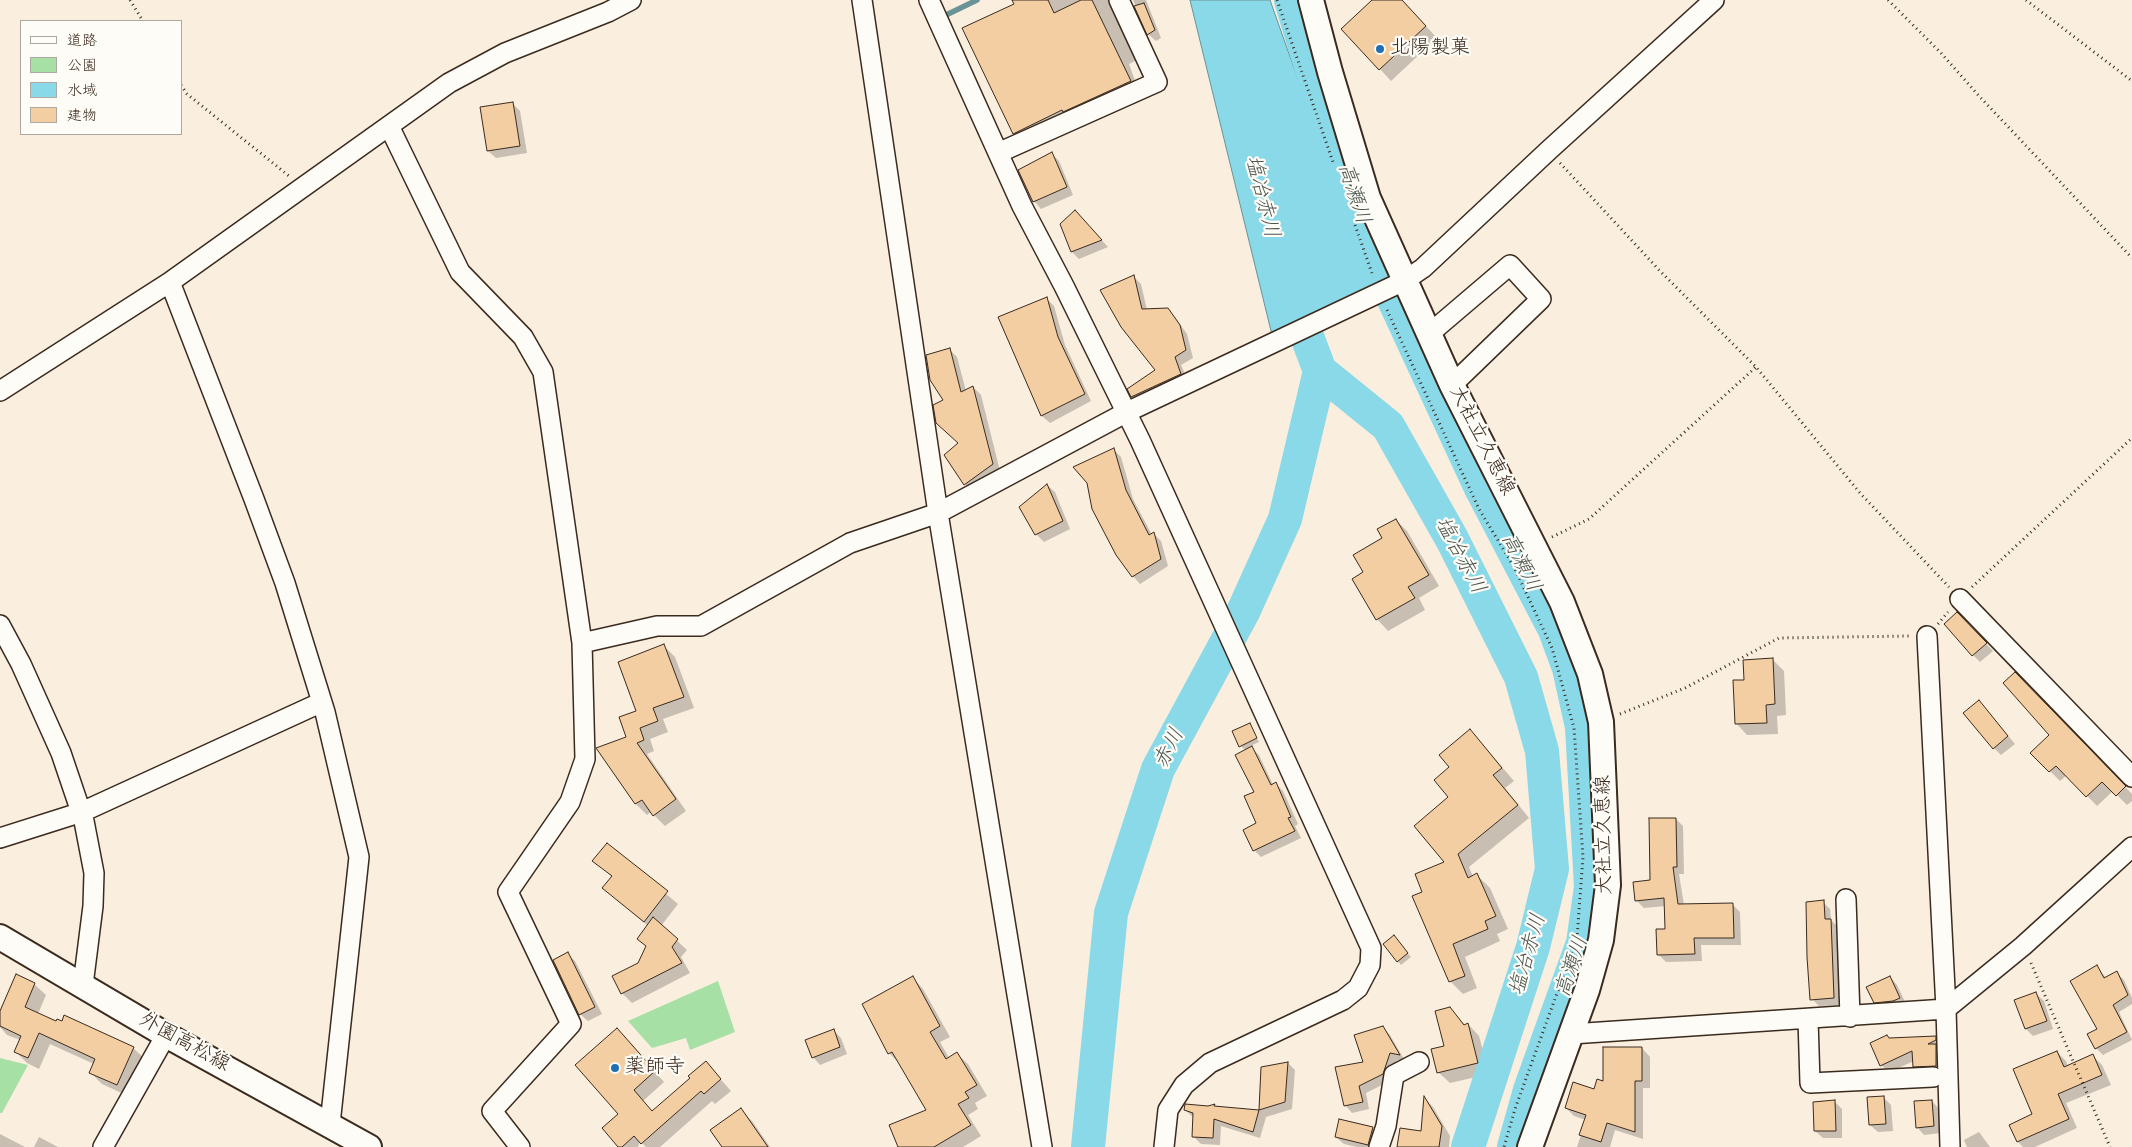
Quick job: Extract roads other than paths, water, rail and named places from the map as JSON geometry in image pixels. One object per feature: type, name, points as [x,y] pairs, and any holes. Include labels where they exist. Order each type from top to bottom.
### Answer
[{"type":"main road","name":"大社立久恵線","points":[[1311,0],[1330,72],[1368,198],[1452,385],[1562,602],[1590,674],[1602,722],[1608,885],[1601,940],[1587,990],[1530,1147]]},
{"type":"main road","name":"外園高松線","points":[[0,936],[166,1035],[369,1147]]},
{"type":"street","points":[[0,391],[170,282],[449,83],[505,53],[608,12],[631,0]]},
{"type":"street","points":[[862,0],[938,513],[1042,1147]]},
{"type":"street","points":[[929,0],[1022,206],[1127,412],[1371,948],[1370,965],[1358,988],[1343,1000],[1210,1063],[1184,1085],[1168,1110],[1164,1147]]},
{"type":"street","points":[[998,153],[1157,82],[1119,0]]},
{"type":"street","points":[[582,643],[657,626],[701,626],[850,542],[938,513],[1127,412],[1404,281],[1423,268],[1548,150],[1714,0]]},
{"type":"street","points":[[389,126],[460,272],[523,337],[543,372],[582,643],[585,759],[570,802],[508,892],[572,1024],[492,1111],[520,1147]]},
{"type":"street","points":[[1429,334],[1510,266],[1541,299],[1452,385]]},
{"type":"street","points":[[170,282],[254,499],[284,583],[322,702],[359,857],[330,1124]]},
{"type":"street","points":[[1960,598],[2132,777]]},
{"type":"street","points":[[0,625],[21,664],[61,753],[82,812],[94,874],[93,906],[83,985]]},
{"type":"street","points":[[1928,636],[1946,1009],[1950,1147]]},
{"type":"street","points":[[0,838],[82,812],[322,702]]},
{"type":"street","points":[[1571,1034],[1946,1009],[2023,946],[2132,847]]},
{"type":"street","points":[[1846,899],[1850,1016]]},
{"type":"street","points":[[1808,1019],[1810,1082],[1933,1077]]},
{"type":"street","points":[[103,1147],[166,1035]]},
{"type":"street","points":[[1379,1147],[1386,1126],[1394,1075],[1419,1062]]},
{"type":"water","points":[[1190,0],[1270,0],[1372,289],[1272,335]]},
{"type":"waterway","points":[[944,16],[977,0]]},
{"type":"waterway","name":"高瀬川","points":[[1291,0],[1325,113],[1372,252],[1481,488],[1555,630],[1569,668],[1582,727],[1591,887],[1583,943],[1530,1090],[1514,1147]]},
{"type":"waterway","name":"塩冶赤川","points":[[1291,294],[1320,371],[1388,426],[1452,539],[1521,677],[1542,751],[1552,869],[1533,947],[1468,1147]]},
{"type":"waterway","name":"赤川","points":[[1088,1147],[1111,913],[1158,769],[1243,612],[1285,519],[1320,371]]},
{"type":"place","name":"北陽製菓","points":[[1380,49]]},
{"type":"place","name":"薬師寺","points":[[615,1068]]}]
